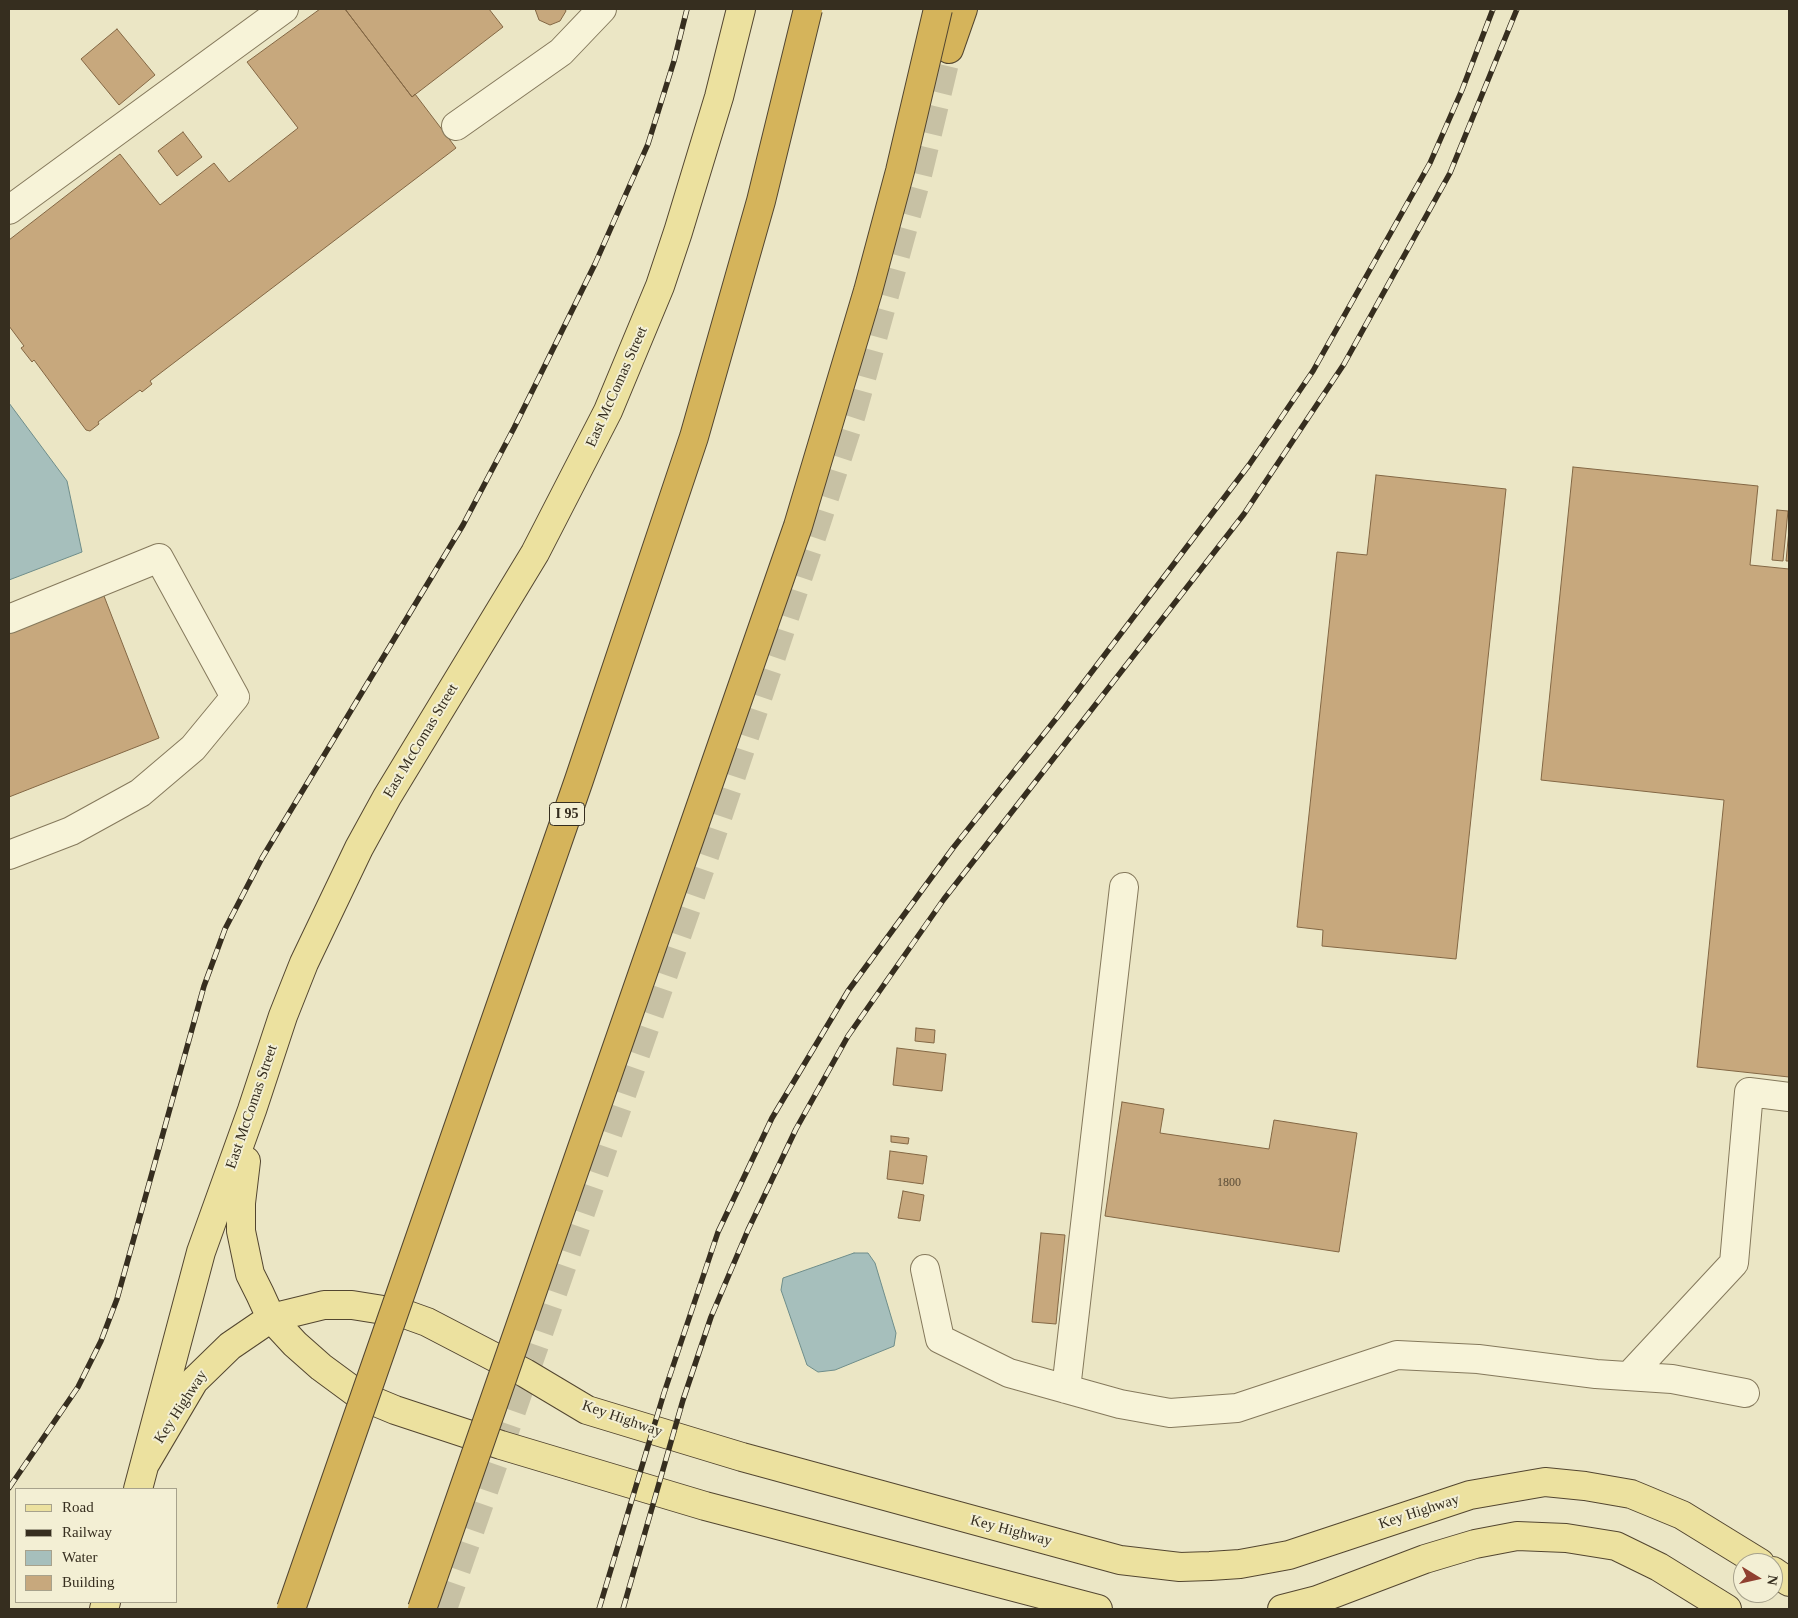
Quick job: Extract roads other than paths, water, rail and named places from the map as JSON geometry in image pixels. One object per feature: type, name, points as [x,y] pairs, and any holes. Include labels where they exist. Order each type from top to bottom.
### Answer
[{"type":"highway","name":"I 95","points":[[291,1609],[579,780],[694,437],[761,201],[808,9]]},
{"type":"highway","points":[[422,1609],[798,526],[873,273],[900,171],[938,9]]},
{"type":"highway","points":[[948,49],[962,9]]},
{"type":"main road","name":"East McComas Street","points":[[141,1477],[201,1252],[252,1110],[283,1016],[304,962],[386,797],[535,552],[608,411],[646,320],[675,241],[719,97],[741,9]]},
{"type":"main road","points":[[252,1110],[241,1202],[241,1231],[250,1274],[271,1318],[295,1344],[340,1382],[359,1395],[395,1410],[501,1445],[705,1506],[1098,1609]]},
{"type":"main road","name":"Key Highway","points":[[141,1477],[194,1381],[230,1346],[271,1318],[324,1305],[352,1305],[402,1313],[426,1322],[525,1373],[587,1410],[742,1457],[1120,1560],[1180,1566],[1210,1566],[1279,1557],[1470,1495],[1544,1482],[1585,1486],[1631,1494],[1682,1515],[1744,1553]]},
{"type":"main road","points":[[1282,1609],[1317,1600],[1425,1559],[1475,1544],[1517,1536],[1566,1538],[1616,1546],[1659,1567],[1727,1609]]},
{"type":"lane","points":[[9,210],[284,9]]},
{"type":"lane","points":[[456,126],[561,52],[602,9]]},
{"type":"lane","points":[[9,619],[160,558],[235,697],[193,748],[140,793],[72,831],[9,855]]},
{"type":"lane","points":[[1066,1389],[1124,887]]},
{"type":"lane","points":[[1629,1376],[1734,1263],[1749,1092],[1789,1097]]},
{"type":"lane","points":[[925,1270],[940,1339],[1009,1373],[1120,1404],[1170,1413],[1237,1408],[1397,1355],[1478,1359],[1672,1379],[1745,1393]]},
{"type":"water","points":[[9,403],[67,481],[82,552],[9,580]]},
{"type":"water","points":[[854,1253],[868,1253],[875,1263],[896,1333],[894,1346],[835,1370],[818,1372],[807,1365],[781,1290],[783,1278]]},
{"type":"tunnel","points":[[443,1609],[707,850],[852,414],[918,175],[954,25]]},
{"type":"railway","points":[[9,1488],[78,1387],[101,1341],[117,1299],[204,986],[225,929],[262,858],[463,525],[514,428],[595,264],[648,144],[674,61],[687,9]]},
{"type":"railway","points":[[599,1609],[664,1393],[718,1232],[772,1118],[848,991],[953,848],[1059,715],[1249,465],[1313,371],[1430,163],[1462,90],[1493,9]]},
{"type":"railway","points":[[623,1609],[683,1400],[711,1317],[748,1230],[796,1129],[848,1036],[944,899],[1244,514],[1344,364],[1450,173],[1517,9]]}]
